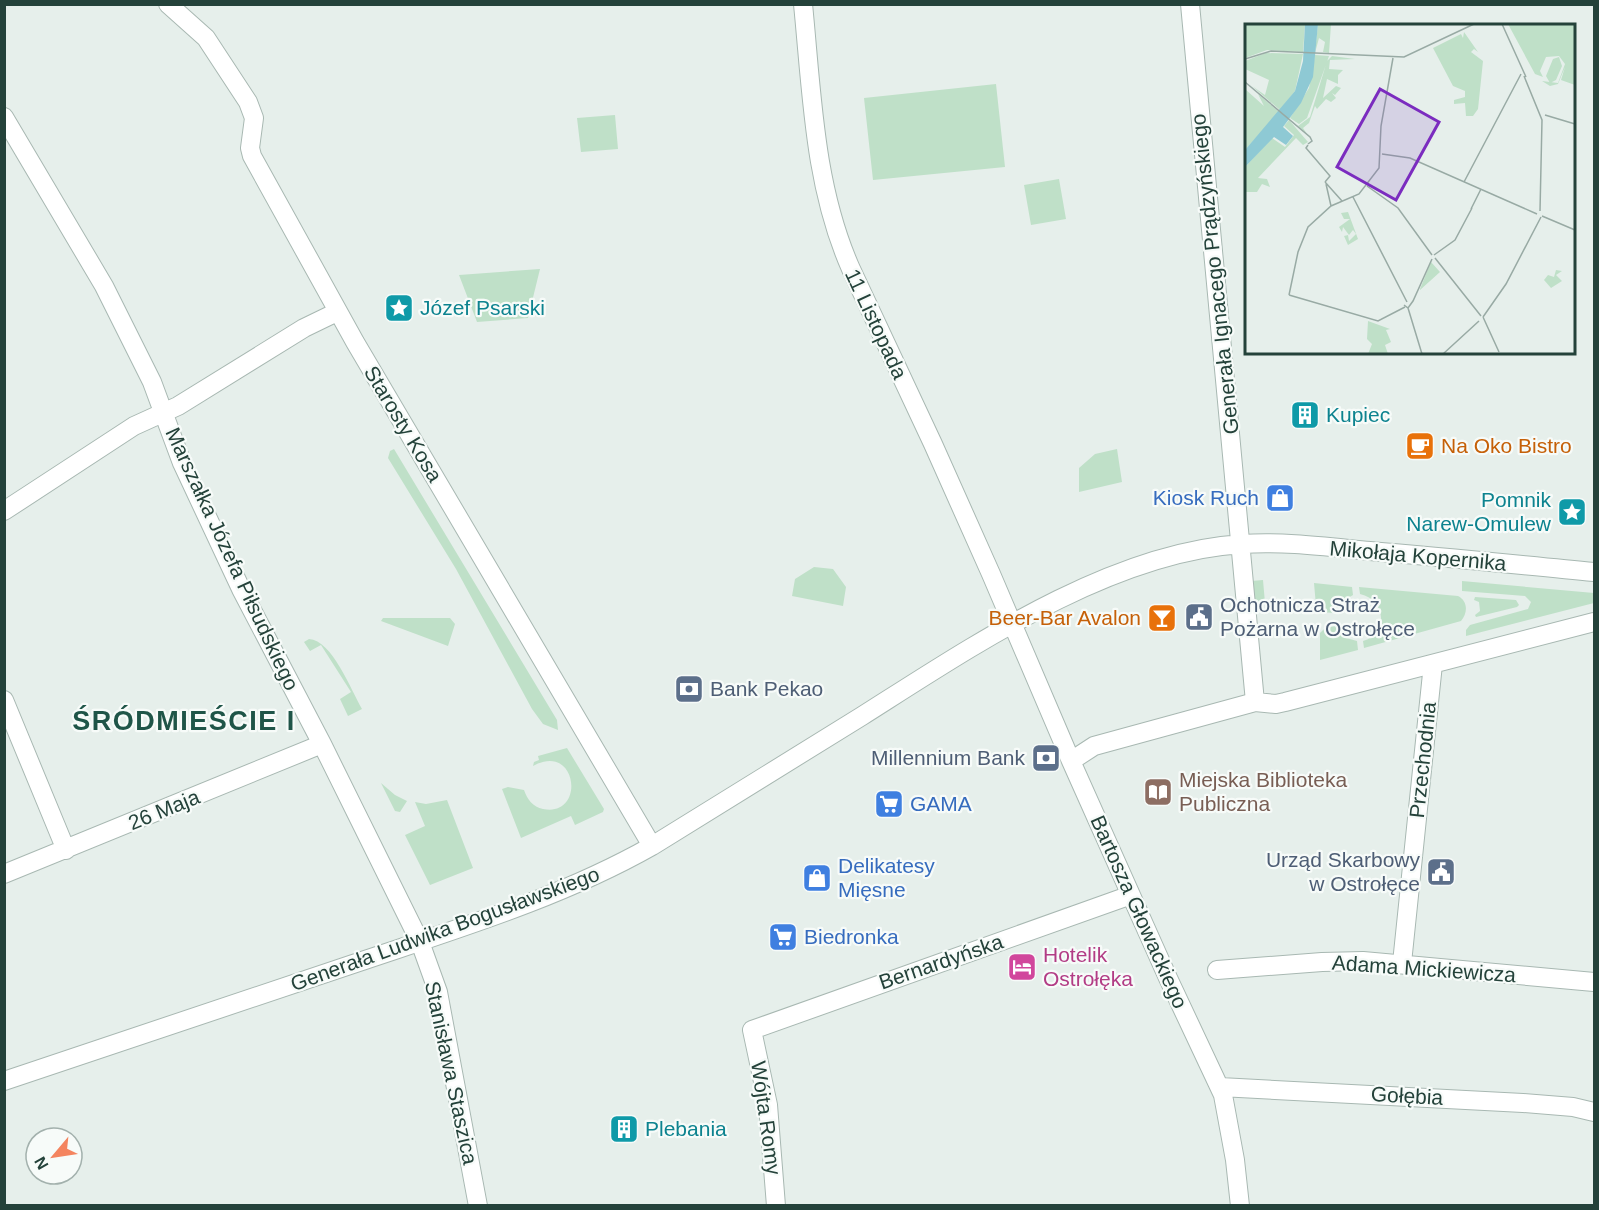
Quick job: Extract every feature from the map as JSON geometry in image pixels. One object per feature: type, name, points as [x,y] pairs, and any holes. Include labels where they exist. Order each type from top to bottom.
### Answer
[{"type":"street","name":"Starosty Kosa","points":[[168,4],[207,38],[248,102],[254,117],[250,148],[252,156],[337,312],[652,846]]},
{"type":"street","name":"11 Listopada","points":[[803,4],[818,145],[827,203],[836,231],[851,269],[1013,625]]},
{"type":"street","name":"Generała Ignacego Prądzyńskiego","points":[[1190,4],[1242,544]]},
{"type":"street","name":"Marszałka Józefa Piłsudskiego","points":[[4,117],[104,286],[152,382],[182,463],[216,537],[420,942]]},
{"type":"street","points":[[4,512],[134,426],[192,398],[304,328],[337,312]]},
{"type":"street","points":[[1242,544],[1255,702]]},
{"type":"street","name":"Mikołaja Kopernika","points":[[1013,625],[1084,588],[1145,564],[1188,553],[1242,544],[1283,544],[1363,550],[1594,572]]},
{"type":"street","points":[[1071,761],[1094,746],[1255,702],[1276,704],[1594,622]]},
{"type":"street","name":"Bartosza Głowackiego","points":[[1013,625],[1131,895],[1220,1087],[1226,1106],[1240,1206]]},
{"type":"street","name":"Generała Ludwika Bogusławskiego","points":[[4,1081],[420,942],[579,884],[652,846],[949,661],[1013,625]]},
{"type":"street","name":"Przechodnia","points":[[1402,963],[1433,664]]},
{"type":"street","points":[[4,700],[66,850]]},
{"type":"street","name":"26 Maja","points":[[4,874],[322,744]]},
{"type":"street","name":"Bernardyńska","points":[[752,1030],[1131,895]]},
{"type":"street","name":"Stanisława Staszica","points":[[420,942],[438,992],[478,1206]]},
{"type":"street","name":"Adama Mickiewicza","points":[[1217,969],[1323,962],[1402,963],[1594,981]]},
{"type":"street","name":"Wójta Romy","points":[[752,1030],[768,1105],[776,1206]]},
{"type":"street","name":"Gołębia","points":[[1220,1087],[1522,1103],[1573,1107],[1594,1112]]},
{"type":"green space","points":[[996,84],[1005,167],[873,180],[864,98]]},
{"type":"green space","points":[[615,115],[618,149],[581,152],[577,118]]},
{"type":"green space","points":[[1059,179],[1066,219],[1031,225],[1024,185]]},
{"type":"green space","points":[[540,269],[528,318],[477,322],[459,275]]},
{"type":"green space","points":[[394,449],[557,720],[558,730],[543,724],[532,709],[456,569],[388,458],[390,451]]},
{"type":"green space","points":[[1117,449],[1122,482],[1079,492],[1079,468],[1095,454]]},
{"type":"green space","points":[[814,567],[833,569],[846,587],[843,606],[792,596],[795,579]]},
{"type":"green space","points":[[1263,580],[1265,603],[1254,604],[1251,581]]},
{"type":"green space","points":[[1462,581],[1594,593],[1594,603],[1466,636],[1466,630],[1470,625],[1528,609],[1531,602],[1525,596],[1462,591]]},
{"type":"green space","points":[[1314,583],[1352,587],[1353,595],[1340,603],[1335,613],[1321,612],[1316,606]]},
{"type":"green space","points":[[1359,587],[1458,596],[1464,601],[1466,611],[1461,621],[1364,648],[1363,641],[1372,637],[1377,631],[1381,624],[1381,617],[1375,602],[1360,594]]},
{"type":"green space","points":[[1475,597],[1516,600],[1519,605],[1476,617],[1475,615],[1480,611],[1479,602],[1474,600]]},
{"type":"green space","points":[[383,618],[450,618],[455,624],[448,646],[381,621]]},
{"type":"green space","points":[[1336,626],[1346,638],[1357,641],[1358,650],[1320,660],[1320,633],[1325,628]]},
{"type":"green space","points":[[309,639],[321,645],[310,651],[304,642]]},
{"type":"green space","points":[[321,645],[340,667],[362,709],[348,716],[340,699],[351,692]]},
{"type":"green space","points":[[567,748],[604,809],[603,812],[575,825],[571,816],[521,838],[502,789],[508,787],[524,790],[536,806],[543,809],[557,809],[566,803],[571,793],[571,782],[567,771],[560,763],[548,761],[533,766],[534,762],[539,760],[538,756]]},
{"type":"green space","points":[[381,783],[395,795],[407,801],[400,812],[395,811]]},
{"type":"green space","points":[[447,800],[473,868],[430,885],[405,835],[425,826],[415,802],[426,804]]},
{"type":"place","name":"Józef Psarski","points":[[399,308]]},
{"type":"place","name":"Kupiec","points":[[1305,415]]},
{"type":"place","name":"Na Oko Bistro","points":[[1420,446]]},
{"type":"place","name":"Kiosk Ruch","points":[[1280,498]]},
{"type":"place","name":"Pomnik Narew-Omulew","points":[[1572,512]]},
{"type":"place","name":"Ochotnicza Straż Pożarna w Ostrołęce","points":[[1199,617]]},
{"type":"place","name":"Beer-Bar Avalon","points":[[1162,618]]},
{"type":"place","name":"Bank Pekao","points":[[689,689]]},
{"type":"place","name":"Millennium Bank","points":[[1046,758]]},
{"type":"place","name":"Miejska Biblioteka Publiczna","points":[[1158,792]]},
{"type":"place","name":"GAMA","points":[[889,804]]},
{"type":"place","name":"Urząd Skarbowy w Ostrołęce","points":[[1441,872]]},
{"type":"place","name":"Delikatesy Mięsne","points":[[817,878]]},
{"type":"place","name":"Biedronka","points":[[783,937]]},
{"type":"place","name":"Hotelik Ostrołęka","points":[[1022,967]]},
{"type":"place","name":"Plebania","points":[[624,1129]]},
{"type":"district","name":"ŚRÓDMIEŚCIE I","points":[[184,721]]}]
